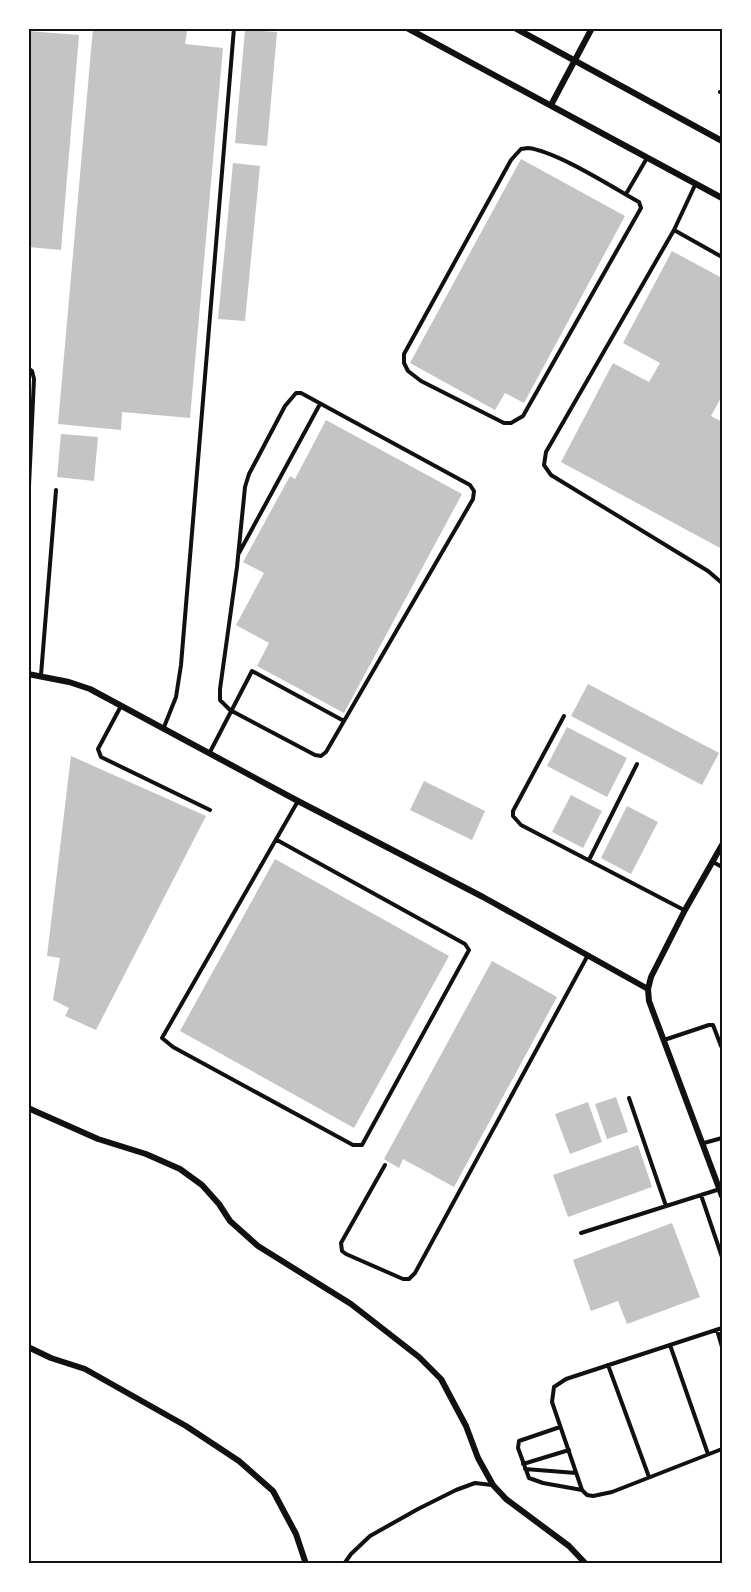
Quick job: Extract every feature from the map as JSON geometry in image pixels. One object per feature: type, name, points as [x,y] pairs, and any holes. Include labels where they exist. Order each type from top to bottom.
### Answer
[{"type":"street","points":[[407,28],[723,198]]},
{"type":"street","points":[[515,28],[723,141]]},
{"type":"street","points":[[551,105],[592,28]]},
{"type":"street","points":[[28,674],[41,675],[90,689],[588,954],[648,989]]},
{"type":"street","points":[[722,1192],[649,1001],[648,989],[651,977],[685,910],[723,845]]},
{"type":"street","points":[[28,1108],[98,1139],[146,1154],[180,1169],[202,1185],[219,1203],[230,1221],[258,1246],[351,1304],[419,1357],[441,1379],[493,1485],[506,1499],[569,1546],[586,1563]]},
{"type":"street","points":[[28,1347],[51,1358],[86,1369],[186,1426],[239,1461],[273,1491],[296,1534],[306,1563]]},
{"type":"lane","points":[[164,727],[176,697],[181,665],[234,28]]},
{"type":"lane","points":[[521,149],[536,149],[553,155],[626,194],[639,202],[641,208],[639,213],[523,416],[516,421],[504,423],[421,381],[408,371],[404,363],[404,354],[408,345],[511,160],[521,149]]},
{"type":"lane","points":[[626,194],[647,158]]},
{"type":"lane","points":[[696,183],[674,230],[546,452],[544,465],[551,475],[708,571],[723,583]]},
{"type":"lane","points":[[674,230],[723,257]]},
{"type":"lane","points":[[28,368],[32,371],[34,379],[28,507]]},
{"type":"lane","points":[[296,393],[301,393],[470,485],[474,492],[473,499],[326,752],[321,756],[317,756],[230,710],[220,700],[238,555],[245,488],[249,474],[285,406],[296,393]]},
{"type":"lane","points":[[238,555],[321,404]]},
{"type":"lane","points":[[41,675],[56,490]]},
{"type":"lane","points":[[210,752],[252,671],[344,721]]},
{"type":"lane","points":[[121,706],[98,749],[101,757],[210,810]]},
{"type":"lane","points":[[564,716],[513,811],[513,816],[521,825],[685,910]]},
{"type":"lane","points":[[589,860],[638,764]]},
{"type":"lane","points":[[277,840],[465,944],[469,950],[362,1144],[353,1144],[173,1047],[162,1038],[298,801]]},
{"type":"lane","points":[[713,862],[723,867]]},
{"type":"lane","points":[[385,1165],[341,1243],[341,1247],[346,1254],[403,1279],[409,1279],[415,1274],[588,954]]},
{"type":"lane","points":[[664,1040],[709,1024],[713,1025],[721,1046]]},
{"type":"lane","points":[[629,1098],[666,1206]]},
{"type":"lane","points":[[704,1143],[723,1138]]},
{"type":"lane","points":[[581,1233],[701,1195],[722,1192]]},
{"type":"lane","points":[[701,1195],[723,1257]]},
{"type":"lane","points":[[723,1328],[566,1379],[554,1387],[551,1396],[582,1490],[587,1495],[599,1495],[723,1449]]},
{"type":"lane","points":[[717,1330],[723,1347]]},
{"type":"lane","points":[[669,1345],[708,1455]]},
{"type":"lane","points":[[608,1365],[648,1478]]},
{"type":"lane","points":[[560,1427],[519,1441],[518,1448],[525,1470],[529,1478],[536,1481],[582,1490]]},
{"type":"lane","points":[[523,1464],[569,1450]]},
{"type":"lane","points":[[525,1470],[576,1473]]},
{"type":"lane","points":[[344,1563],[370,1536],[418,1509],[475,1483],[493,1485]]},
{"type":"building","points":[[93,28],[157,28],[187,31],[185,44],[223,48],[190,418],[122,412],[121,430],[58,424]]},
{"type":"building","points":[[245,30],[277,32],[267,146],[235,143]]},
{"type":"building","points":[[28,31],[79,35],[61,250],[28,247]]},
{"type":"building","points":[[521,159],[625,216],[524,403],[505,393],[495,410],[410,363]]},
{"type":"building","points":[[233,163],[260,166],[245,321],[218,319]]},
{"type":"building","points":[[672,251],[722,278],[722,396],[711,416],[722,422],[722,549],[561,462],[613,363],[649,382],[660,363],[623,343]]},
{"type":"building","points":[[326,420],[462,494],[344,713],[257,666],[269,643],[236,625],[264,573],[243,562],[290,476],[295,479]]},
{"type":"building","points":[[61,434],[98,437],[94,481],[57,477]]},
{"type":"building","points":[[588,684],[719,753],[702,785],[571,716]]},
{"type":"building","points":[[567,727],[627,758],[607,797],[547,766]]},
{"type":"building","points":[[71,756],[206,816],[96,1030],[65,1016],[69,1008],[53,1000],[60,958],[47,956]]},
{"type":"building","points":[[424,781],[485,811],[472,840],[410,810]]},
{"type":"building","points":[[571,795],[602,811],[583,848],[552,832]]},
{"type":"building","points":[[627,806],[658,822],[631,874],[601,858]]},
{"type":"building","points":[[275,859],[449,956],[354,1128],[180,1031]]},
{"type":"building","points":[[492,961],[557,997],[454,1187],[403,1159],[399,1168],[384,1159]]},
{"type":"building","points":[[616,1097],[628,1132],[607,1139],[595,1104]]},
{"type":"building","points":[[588,1102],[602,1142],[570,1154],[555,1114]]},
{"type":"building","points":[[638,1145],[652,1187],[568,1217],[553,1175]]},
{"type":"building","points":[[672,1223],[700,1297],[627,1324],[618,1301],[591,1311],[573,1260]]}]
